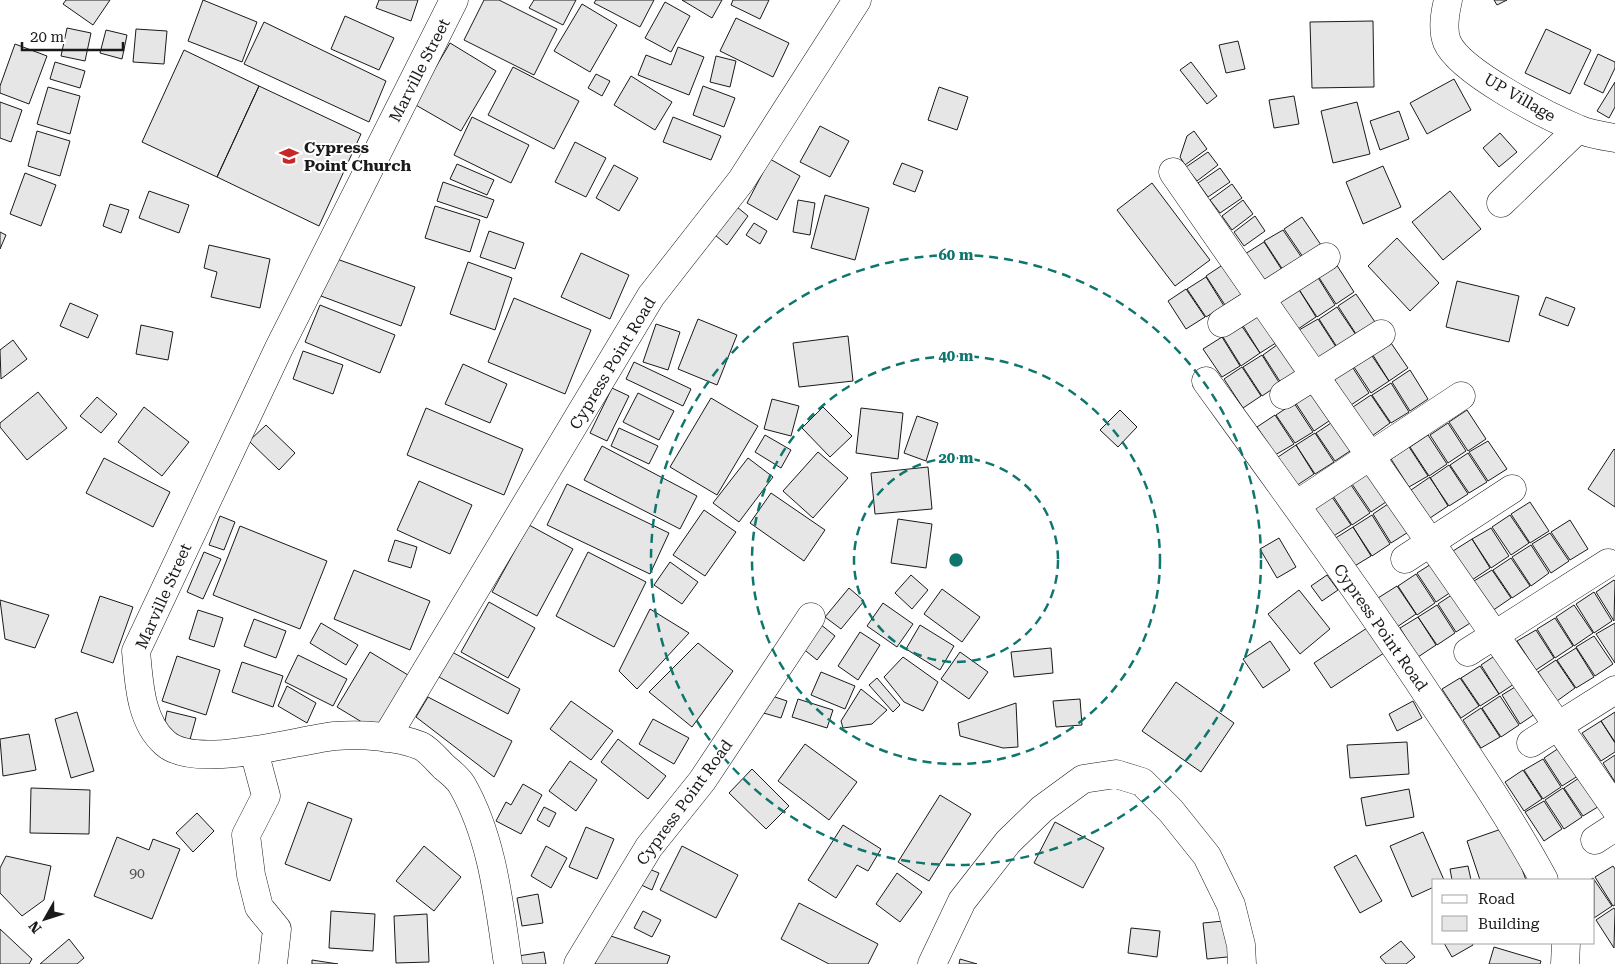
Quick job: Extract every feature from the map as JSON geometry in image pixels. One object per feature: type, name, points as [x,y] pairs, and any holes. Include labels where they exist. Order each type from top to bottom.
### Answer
[{"type":"street","name":"Marville Street","points":[[454,0],[279,348],[136,651],[141,700],[152,727],[165,743],[176,749],[196,755],[254,751],[336,736],[386,738],[423,746],[462,784],[479,822],[493,871],[508,964]]},
{"type":"street","name":"Cypress Point Road","points":[[386,738],[651,296],[741,181],[857,0]]},
{"type":"street","name":"UP Village","points":[[1448,0],[1444,21],[1447,42],[1461,58],[1495,86],[1578,129],[1615,138]]},
{"type":"street","points":[[1501,203],[1578,129]]},
{"type":"street","points":[[1173,172],[1615,808]]},
{"type":"street","points":[[1222,324],[1326,257]]},
{"type":"street","points":[[1284,395],[1381,334]]},
{"type":"street","name":"Cypress Point Road","points":[[1206,381],[1296,505],[1472,760],[1543,879]]},
{"type":"street","points":[[1296,505],[1461,396]]},
{"type":"street","points":[[1405,559],[1512,489]]},
{"type":"street","points":[[1468,652],[1608,563]]},
{"type":"street","name":"Cypress Point Road","points":[[578,964],[649,848],[702,781],[811,617]]},
{"type":"street","points":[[1531,743],[1615,690]]},
{"type":"street","points":[[254,751],[266,796],[246,835],[251,875],[259,906],[277,929],[273,964]]},
{"type":"street","points":[[932,964],[962,901],[1008,842],[1042,809],[1084,779],[1116,774],[1142,782],[1171,811],[1207,856],[1231,905],[1241,946],[1242,964]]},
{"type":"street","points":[[1565,964],[1566,944]]},
{"type":"building","points":[[66,0],[110,0],[93,25],[63,4]]},
{"type":"building","points":[[203,0],[257,22],[242,62],[188,41]]},
{"type":"building","points":[[379,0],[418,0],[411,21],[376,8]]},
{"type":"building","points":[[484,0],[499,0],[557,29],[534,75],[464,40]]},
{"type":"building","points":[[534,0],[576,0],[563,25],[529,8]]},
{"type":"building","points":[[596,0],[654,0],[640,27],[594,3]]},
{"type":"building","points":[[682,0],[722,0],[712,18]]},
{"type":"building","points":[[733,0],[769,0],[760,19],[731,5]]},
{"type":"building","points":[[1494,0],[1507,0],[1497,5]]},
{"type":"building","points":[[665,2],[690,16],[671,52],[645,38]]},
{"type":"building","points":[[582,4],[617,25],[590,72],[554,51]]},
{"type":"building","points":[[345,16],[394,38],[379,70],[331,49]]},
{"type":"building","points":[[736,18],[789,43],[773,77],[720,51]]},
{"type":"building","points":[[1373,21],[1374,87],[1312,88],[1310,22]]},
{"type":"building","points":[[264,22],[386,81],[369,122],[244,64]]},
{"type":"building","points":[[67,28],[91,33],[85,61],[61,56]]},
{"type":"building","points":[[136,29],[167,31],[164,64],[133,62]]},
{"type":"building","points":[[1546,29],[1591,50],[1570,94],[1525,73]]},
{"type":"building","points":[[106,30],[127,35],[122,59],[100,53]]},
{"type":"building","points":[[1238,41],[1245,69],[1226,73],[1219,45]]},
{"type":"building","points":[[450,43],[496,71],[461,131],[414,104]]},
{"type":"building","points":[[15,44],[47,56],[29,104],[0,93],[0,86]]},
{"type":"building","points":[[678,47],[704,57],[689,95],[638,75],[646,55],[671,65]]},
{"type":"building","points":[[184,50],[259,86],[217,177],[142,142]]},
{"type":"building","points":[[1598,54],[1615,62],[1615,68],[1603,93],[1584,84]]},
{"type":"building","points":[[716,56],[736,61],[730,87],[710,82]]},
{"type":"building","points":[[55,62],[85,71],[80,88],[50,79]]},
{"type":"building","points":[[1191,62],[1217,96],[1207,104],[1180,70]]},
{"type":"building","points":[[513,67],[579,101],[554,149],[488,115]]},
{"type":"building","points":[[596,74],[610,81],[602,96],[588,88]]},
{"type":"building","points":[[631,76],[672,102],[655,130],[614,105]]},
{"type":"building","points":[[1454,79],[1471,110],[1427,134],[1410,103]]},
{"type":"building","points":[[1615,82],[1615,107],[1609,118],[1597,111]]},
{"type":"building","name":"Cypress Point Church","points":[[259,86],[361,134],[319,226],[217,177]]},
{"type":"building","points":[[703,86],[735,98],[724,127],[693,115]]},
{"type":"building","points":[[48,87],[80,96],[70,134],[37,124]]},
{"type":"building","points":[[939,87],[968,97],[957,130],[928,120]]},
{"type":"building","points":[[1294,96],[1299,124],[1274,128],[1269,100]]},
{"type":"building","points":[[0,102],[22,110],[11,142],[0,138]]},
{"type":"building","points":[[1357,102],[1370,154],[1333,163],[1321,111]]},
{"type":"building","points":[[1399,111],[1409,139],[1380,150],[1370,121]]},
{"type":"building","points":[[472,117],[529,145],[511,183],[454,155]]},
{"type":"building","points":[[673,117],[721,136],[711,160],[663,142]]},
{"type":"building","points":[[820,126],[849,141],[830,177],[800,162]]},
{"type":"building","points":[[37,131],[70,141],[60,176],[28,166]]},
{"type":"building","points":[[1194,131],[1207,149],[1185,165],[1180,157],[1187,136]]},
{"type":"building","points":[[1500,133],[1517,152],[1499,167],[1483,148]]},
{"type":"building","points":[[575,142],[606,158],[586,197],[555,182]]},
{"type":"building","points":[[1208,152],[1218,165],[1197,181],[1186,167]]},
{"type":"building","points":[[770,159],[800,176],[777,220],[747,203]]},
{"type":"building","points":[[902,163],[923,171],[915,192],[893,184]]},
{"type":"building","points":[[457,164],[494,180],[487,195],[450,179]]},
{"type":"building","points":[[614,165],[638,178],[619,211],[596,198]]},
{"type":"building","points":[[1383,166],[1401,207],[1363,224],[1346,182]]},
{"type":"building","points":[[1220,168],[1230,182],[1208,197],[1198,183]]},
{"type":"building","points":[[25,173],[56,185],[41,226],[10,214]]},
{"type":"building","points":[[443,182],[494,200],[487,218],[437,201]]},
{"type":"building","points":[[1152,183],[1210,260],[1175,286],[1117,210]]},
{"type":"building","points":[[1232,184],[1242,198],[1220,213],[1210,200]]},
{"type":"building","points":[[149,191],[189,205],[179,233],[139,218]]},
{"type":"building","points":[[1450,191],[1481,229],[1443,260],[1412,222]]},
{"type":"building","points":[[825,195],[869,208],[855,260],[811,248]]},
{"type":"building","points":[[798,200],[815,203],[810,235],[793,232]]},
{"type":"building","points":[[1243,200],[1253,214],[1232,230],[1222,216]]},
{"type":"building","points":[[110,204],[129,210],[121,233],[103,226]]},
{"type":"building","points":[[435,206],[480,220],[470,252],[425,238]]},
{"type":"building","points":[[737,207],[748,216],[727,245],[715,235]]},
{"type":"building","points":[[1255,216],[1265,231],[1244,246],[1234,232]]},
{"type":"building","points":[[1302,217],[1321,245],[1303,257],[1284,229]]},
{"type":"building","points":[[754,223],[767,231],[760,244],[746,235]]},
{"type":"building","points":[[1283,230],[1302,258],[1283,270],[1264,241]]},
{"type":"building","points":[[489,231],[524,243],[515,269],[480,257]]},
{"type":"building","points":[[0,232],[6,235],[0,249]]},
{"type":"building","points":[[1397,238],[1439,283],[1410,311],[1368,266]]},
{"type":"building","points":[[1264,242],[1282,270],[1264,282],[1245,254]]},
{"type":"building","points":[[209,245],[270,259],[260,308],[211,297],[217,272],[204,268]]},
{"type":"building","points":[[581,253],[629,275],[610,319],[561,297]]},
{"type":"building","points":[[334,258],[415,287],[401,326],[321,296]]},
{"type":"building","points":[[468,262],[512,278],[495,330],[450,314]]},
{"type":"building","points":[[1224,264],[1243,293],[1225,305],[1206,276]]},
{"type":"building","points":[[1336,264],[1354,292],[1336,304],[1318,276]]},
{"type":"building","points":[[1317,276],[1335,305],[1317,317],[1298,288]]},
{"type":"building","points":[[1206,277],[1224,306],[1206,317],[1187,289]]},
{"type":"building","points":[[1457,281],[1519,296],[1509,342],[1446,327]]},
{"type":"building","points":[[1298,288],[1316,317],[1298,329],[1279,300]]},
{"type":"building","points":[[1186,289],[1205,317],[1186,329],[1168,301]]},
{"type":"building","points":[[1356,294],[1375,322],[1356,334],[1338,306]]},
{"type":"building","points":[[1546,297],[1575,308],[1568,326],[1539,315]]},
{"type":"building","points":[[514,298],[591,330],[565,394],[488,362]]},
{"type":"building","points":[[70,303],[98,315],[88,338],[60,326]]},
{"type":"building","points":[[320,305],[395,335],[380,373],[305,342]]},
{"type":"building","points":[[1337,307],[1356,335],[1337,347],[1319,319]]},
{"type":"building","points":[[1260,312],[1279,341],[1260,353],[1242,324]]},
{"type":"building","points":[[698,319],[737,335],[717,385],[678,369]]},
{"type":"building","points":[[1318,319],[1336,347],[1318,359],[1299,330]]},
{"type":"building","points":[[656,324],[680,332],[668,370],[643,362]]},
{"type":"building","points":[[141,325],[173,332],[168,360],[136,354]]},
{"type":"building","points":[[1241,325],[1260,353],[1241,366],[1223,337]]},
{"type":"building","points":[[848,336],[853,381],[799,387],[793,343]]},
{"type":"building","points":[[1222,337],[1240,366],[1222,377],[1203,349]]},
{"type":"building","points":[[13,340],[27,359],[1,379],[0,350]]},
{"type":"building","points":[[1389,340],[1408,368],[1389,381],[1371,352]]},
{"type":"building","points":[[1281,342],[1299,371],[1281,383],[1263,355]]},
{"type":"building","points":[[303,351],[343,365],[333,394],[293,379]]},
{"type":"building","points":[[1370,353],[1389,381],[1371,393],[1352,364]]},
{"type":"building","points":[[1262,355],[1280,384],[1262,396],[1243,367]]},
{"type":"building","points":[[634,362],[691,389],[683,406],[626,379]]},
{"type":"building","points":[[463,364],[507,384],[490,423],[445,404]]},
{"type":"building","points":[[1351,365],[1369,393],[1351,405],[1332,376]]},
{"type":"building","points":[[1242,367],[1261,396],[1243,408],[1224,379]]},
{"type":"building","points":[[1410,370],[1428,399],[1410,411],[1392,382]]},
{"type":"building","points":[[1391,383],[1409,412],[1391,423],[1372,395]]},
{"type":"building","points":[[612,388],[629,396],[607,441],[590,433]]},
{"type":"building","points":[[1313,390],[1332,419],[1314,431],[1295,402]]},
{"type":"building","points":[[38,392],[67,428],[27,460],[0,427],[0,423]]},
{"type":"building","points":[[638,393],[674,411],[659,440],[623,422]]},
{"type":"building","points":[[1371,395],[1390,423],[1372,436],[1353,407]]},
{"type":"building","points":[[97,397],[117,414],[101,433],[80,416]]},
{"type":"building","points":[[711,398],[758,426],[717,495],[670,467]]},
{"type":"building","points":[[772,399],[799,406],[791,436],[764,429]]},
{"type":"building","points":[[1294,403],[1313,432],[1295,443],[1276,415]]},
{"type":"building","points":[[144,407],[189,442],[162,476],[118,442]]},
{"type":"building","points":[[823,407],[852,436],[830,457],[802,428]]},
{"type":"building","points":[[426,408],[523,449],[504,495],[407,455]]},
{"type":"building","points":[[861,408],[903,413],[898,459],[856,453]]},
{"type":"building","points":[[1120,410],[1137,427],[1118,447],[1100,430]]},
{"type":"building","points":[[1467,410],[1486,439],[1468,451],[1449,422]]},
{"type":"building","points":[[1275,415],[1294,444],[1275,455],[1257,427]]},
{"type":"building","points":[[917,416],[938,423],[926,461],[904,453]]},
{"type":"building","points":[[1334,421],[1353,449],[1335,461],[1316,433]]},
{"type":"building","points":[[1448,423],[1466,451],[1448,463],[1430,435]]},
{"type":"building","points":[[266,425],[295,453],[279,470],[249,441]]},
{"type":"building","points":[[619,428],[658,446],[649,464],[611,446]]},
{"type":"building","points":[[1315,433],[1334,462],[1315,474],[1296,445]]},
{"type":"building","points":[[765,435],[791,450],[781,468],[755,452]]},
{"type":"building","points":[[1428,435],[1447,464],[1429,476],[1410,447]]},
{"type":"building","points":[[1488,441],[1507,469],[1488,481],[1469,452]]},
{"type":"building","points":[[1296,445],[1314,474],[1296,486],[1278,457]]},
{"type":"building","points":[[602,446],[697,496],[680,529],[584,480]]},
{"type":"building","points":[[1409,447],[1428,476],[1409,487],[1391,459]]},
{"type":"building","points":[[1615,450],[1615,507],[1588,489]]},
{"type":"building","points":[[818,452],[848,478],[813,518],[783,491]]},
{"type":"building","points":[[1468,453],[1487,482],[1469,493],[1450,465]]},
{"type":"building","points":[[104,458],[170,492],[153,527],[86,493]]},
{"type":"building","points":[[748,458],[773,477],[739,522],[713,503]]},
{"type":"building","points":[[1449,465],[1468,494],[1449,506],[1430,478]]},
{"type":"building","points":[[928,467],[932,509],[875,514],[871,473]]},
{"type":"building","points":[[1371,472],[1389,500],[1371,512],[1352,484]]},
{"type":"building","points":[[1430,477],[1448,506],[1430,518],[1411,490]]},
{"type":"building","points":[[419,481],[472,505],[450,554],[397,530]]},
{"type":"building","points":[[567,484],[669,533],[650,574],[547,525]]},
{"type":"building","points":[[1351,485],[1370,513],[1352,525],[1333,496]]},
{"type":"building","points":[[771,493],[825,530],[804,561],[750,523]]},
{"type":"building","points":[[1332,497],[1351,525],[1332,537],[1313,509]]},
{"type":"building","points":[[1391,502],[1410,531],[1391,543],[1373,514]]},
{"type":"building","points":[[1530,502],[1549,531],[1530,543],[1511,514]]},
{"type":"building","points":[[704,510],[736,532],[705,576],[673,555]]},
{"type":"building","points":[[1372,515],[1390,544],[1372,556],[1353,527]]},
{"type":"building","points":[[1510,515],[1529,543],[1511,555],[1492,527]]},
{"type":"building","points":[[220,516],[235,522],[224,550],[209,545]]},
{"type":"building","points":[[898,519],[932,524],[926,568],[891,563]]},
{"type":"building","points":[[1570,520],[1588,549],[1570,560],[1551,532]]},
{"type":"building","points":[[529,525],[573,549],[537,616],[492,592]]},
{"type":"building","points":[[240,526],[327,561],[300,629],[213,595]]},
{"type":"building","points":[[1353,527],[1371,556],[1353,567],[1334,539]]},
{"type":"building","points":[[1491,528],[1509,556],[1491,568],[1472,539]]},
{"type":"building","points":[[1550,533],[1569,561],[1551,573],[1532,544]]},
{"type":"building","points":[[1279,538],[1296,567],[1277,578],[1260,549]]},
{"type":"building","points":[[1472,539],[1490,568],[1472,580],[1453,551]]},
{"type":"building","points":[[395,540],[417,547],[411,568],[388,561]]},
{"type":"building","points":[[1531,545],[1549,573],[1531,586],[1512,557]]},
{"type":"building","points":[[204,552],[221,559],[203,599],[187,592]]},
{"type":"building","points":[[588,552],[646,582],[614,647],[556,616]]},
{"type":"building","points":[[1511,558],[1530,586],[1512,598],[1493,570]]},
{"type":"building","points":[[1436,561],[1454,590],[1436,602],[1417,573]]},
{"type":"building","points":[[670,562],[698,582],[682,604],[654,585]]},
{"type":"building","points":[[354,570],[430,601],[410,650],[334,619]]},
{"type":"building","points":[[1492,570],[1511,598],[1492,611],[1474,581]]},
{"type":"building","points":[[1416,574],[1435,603],[1417,615],[1398,586]]},
{"type":"building","points":[[911,575],[928,590],[912,609],[895,593]]},
{"type":"building","points":[[1327,575],[1338,590],[1322,601],[1311,586]]},
{"type":"building","points":[[1615,581],[1614,621],[1596,592]]},
{"type":"building","points":[[1397,586],[1416,614],[1397,627],[1378,598]]},
{"type":"building","points":[[849,588],[864,601],[841,629],[825,617]]},
{"type":"building","points":[[942,589],[980,617],[962,642],[924,614]]},
{"type":"building","points":[[1299,590],[1330,629],[1300,654],[1268,614]]},
{"type":"building","points":[[1456,592],[1475,620],[1456,632],[1438,604]]},
{"type":"building","points":[[1594,592],[1612,621],[1594,633],[1576,604]]},
{"type":"building","points":[[100,596],[133,607],[113,663],[81,652]]},
{"type":"building","points":[[0,600],[49,615],[35,648],[5,639]]},
{"type":"building","points":[[489,602],[535,628],[508,678],[461,652]]},
{"type":"building","points":[[883,603],[913,624],[897,647],[867,626]]},
{"type":"building","points":[[1437,605],[1455,633],[1437,645],[1418,617]]},
{"type":"building","points":[[1574,605],[1593,633],[1574,646],[1556,617]]},
{"type":"building","points":[[650,609],[689,633],[637,689],[619,671]]},
{"type":"building","points":[[198,610],[223,618],[214,647],[189,639]]},
{"type":"building","points":[[1418,617],[1436,645],[1418,657],[1400,628]]},
{"type":"building","points":[[1555,618],[1573,646],[1555,658],[1537,629]]},
{"type":"building","points":[[254,619],[286,631],[276,658],[244,646]]},
{"type":"building","points":[[321,623],[358,645],[346,665],[310,643]]},
{"type":"building","points":[[1615,623],[1615,663],[1596,634]]},
{"type":"building","points":[[820,624],[835,636],[817,660],[801,647]]},
{"type":"building","points":[[920,625],[954,646],[940,670],[906,649]]},
{"type":"building","points":[[1370,626],[1387,651],[1331,688],[1314,663]]},
{"type":"building","points":[[1536,630],[1554,658],[1536,670],[1517,641]]},
{"type":"building","points":[[860,632],[880,645],[858,680],[838,666]]},
{"type":"building","points":[[1594,636],[1613,664],[1595,676],[1576,647]]},
{"type":"building","points":[[1270,641],[1290,670],[1263,688],[1243,659]]},
{"type":"building","points":[[698,643],[733,671],[692,727],[649,692]]},
{"type":"building","points":[[1051,648],[1053,673],[1014,677],[1011,652]]},
{"type":"building","points":[[1576,648],[1594,677],[1576,688],[1557,660]]},
{"type":"building","points":[[370,652],[408,675],[375,730],[337,707]]},
{"type":"building","points":[[452,652],[520,689],[508,714],[439,677]]},
{"type":"building","points":[[960,652],[988,672],[969,699],[941,679]]},
{"type":"building","points":[[1499,653],[1517,682],[1499,694],[1481,665]]},
{"type":"building","points":[[298,655],[347,679],[333,706],[285,682]]},
{"type":"building","points":[[177,656],[220,670],[206,715],[162,701]]},
{"type":"building","points":[[903,657],[938,682],[923,711],[904,702],[884,677]]},
{"type":"building","points":[[1556,660],[1575,688],[1557,701],[1538,672]]},
{"type":"building","points":[[242,662],[283,676],[273,707],[232,692]]},
{"type":"building","points":[[1480,666],[1499,694],[1480,706],[1461,678]]},
{"type":"building","points":[[821,672],[855,686],[845,709],[811,695]]},
{"type":"building","points":[[877,678],[900,705],[893,712],[869,685]]},
{"type":"building","points":[[1460,678],[1479,706],[1461,718],[1442,689]]},
{"type":"building","points":[[1176,682],[1234,723],[1201,772],[1142,731]]},
{"type":"building","points":[[1520,684],[1538,712],[1520,724],[1502,695]]},
{"type":"building","points":[[287,686],[316,703],[307,723],[278,706]]},
{"type":"building","points":[[861,689],[887,710],[872,724],[843,728],[841,721]]},
{"type":"building","points":[[766,694],[787,701],[781,718],[760,712]]},
{"type":"building","points":[[1500,696],[1519,725],[1501,737],[1482,708]]},
{"type":"building","points":[[428,697],[512,741],[494,777],[416,717]]},
{"type":"building","points":[[798,699],[833,710],[827,728],[792,717]]},
{"type":"building","points":[[1080,699],[1082,725],[1056,727],[1053,701]]},
{"type":"building","points":[[571,701],[613,731],[591,760],[550,729]]},
{"type":"building","points":[[1413,701],[1422,718],[1397,731],[1389,714]]},
{"type":"building","points":[[1016,703],[1018,747],[1003,748],[960,736],[958,723]]},
{"type":"building","points":[[1481,708],[1500,737],[1481,748],[1463,720]]},
{"type":"building","points":[[167,711],[196,718],[189,743],[162,736]]},
{"type":"building","points":[[77,712],[94,771],[71,778],[55,719]]},
{"type":"building","points":[[1615,712],[1615,742],[1601,721]]},
{"type":"building","points":[[653,719],[689,738],[674,764],[639,744]]},
{"type":"building","points":[[1601,721],[1615,743],[1615,752],[1601,761],[1582,733]]},
{"type":"building","points":[[29,734],[36,770],[3,776],[0,739]]},
{"type":"building","points":[[618,739],[666,776],[648,799],[601,762]]},
{"type":"building","points":[[1407,742],[1409,774],[1350,778],[1347,745]]},
{"type":"building","points":[[805,744],[857,782],[829,820],[778,781]]},
{"type":"building","points":[[1562,746],[1581,774],[1562,786],[1544,758]]},
{"type":"building","points":[[1615,755],[1615,782],[1603,763]]},
{"type":"building","points":[[1543,759],[1561,787],[1543,799],[1524,770]]},
{"type":"building","points":[[570,761],[597,780],[576,811],[549,791]]},
{"type":"building","points":[[752,769],[789,806],[766,829],[729,793]]},
{"type":"building","points":[[1523,770],[1542,799],[1524,811],[1505,782]]},
{"type":"building","points":[[1582,776],[1601,805],[1583,816],[1564,788]]},
{"type":"building","points":[[523,784],[542,795],[521,834],[496,821],[506,802],[511,805]]},
{"type":"building","points":[[31,788],[90,790],[89,834],[30,833]]},
{"type":"building","points":[[1563,788],[1582,817],[1564,829],[1545,800]]},
{"type":"building","points":[[1409,789],[1414,817],[1366,826],[1361,798]]},
{"type":"building","points":[[940,795],[971,814],[929,881],[898,862]]},
{"type":"building","points":[[1544,801],[1562,829],[1544,841],[1525,812]]},
{"type":"building","points":[[308,802],[352,819],[330,881],[285,864]]},
{"type":"building","points":[[544,807],[556,813],[549,827],[537,820]]},
{"type":"building","points":[[197,813],[214,831],[193,852],[176,833]]},
{"type":"building","points":[[1055,822],[1104,848],[1083,888],[1034,863]]},
{"type":"building","points":[[843,825],[881,849],[868,871],[857,865],[836,898],[808,880]]},
{"type":"building","points":[[586,827],[614,839],[597,879],[569,867]]},
{"type":"building","points":[[1507,827],[1526,879],[1480,879],[1467,841]]},
{"type":"building","points":[[1423,832],[1444,879],[1432,879],[1432,888],[1412,897],[1390,846]]},
{"type":"building","points":[[117,837],[149,850],[153,839],[180,849],[152,919],[94,896]]},
{"type":"building","points":[[424,846],[461,877],[434,911],[396,881]]},
{"type":"building","points":[[546,846],[567,858],[551,888],[531,876]]},
{"type":"building","points":[[682,846],[738,875],[716,918],[660,890]]},
{"type":"building","points":[[1356,855],[1382,901],[1360,913],[1334,867]]},
{"type":"building","points":[[6,856],[51,866],[44,900],[22,916],[0,893],[0,868]]},
{"type":"building","points":[[1468,866],[1471,879],[1452,879],[1450,869]]},
{"type":"building","points":[[1613,866],[1615,869],[1615,905],[1613,906],[1595,877]]},
{"type":"building","points":[[644,867],[659,873],[652,890],[637,883]]},
{"type":"building","points":[[897,873],[922,892],[900,922],[876,904]]},
{"type":"building","points":[[1595,881],[1612,906],[1595,917]]},
{"type":"building","points":[[538,894],[543,923],[522,926],[517,898]]},
{"type":"building","points":[[799,903],[878,944],[868,964],[829,964],[781,939]]},
{"type":"building","points":[[1614,908],[1615,910],[1614,948],[1596,920]]},
{"type":"building","points":[[331,911],[375,914],[373,951],[329,948]]},
{"type":"building","points":[[643,911],[661,920],[652,937],[634,928]]},
{"type":"building","points":[[427,914],[429,962],[396,963],[394,916]]},
{"type":"building","points":[[1234,920],[1237,956],[1207,959],[1203,923]]},
{"type":"building","points":[[1131,928],[1160,931],[1157,957],[1128,953]]},
{"type":"building","points":[[0,929],[32,959],[29,964],[0,964]]},
{"type":"building","points":[[605,934],[670,956],[667,964],[595,964]]},
{"type":"building","points":[[69,939],[84,958],[77,964],[40,964]]},
{"type":"building","points":[[1401,941],[1415,957],[1406,964],[1386,964],[1380,957]]},
{"type":"building","points":[[1445,944],[1472,944],[1473,945],[1452,957]]},
{"type":"building","points":[[1494,947],[1541,961],[1540,964],[1489,964]]},
{"type":"building","points":[[544,952],[546,964],[519,964],[518,956]]},
{"type":"building","points":[[960,959],[977,964],[959,964]]},
{"type":"building","points":[[312,960],[338,964],[312,964]]},
{"type":"place","name":"Cypress Point Church","points":[[289,156]]}]
